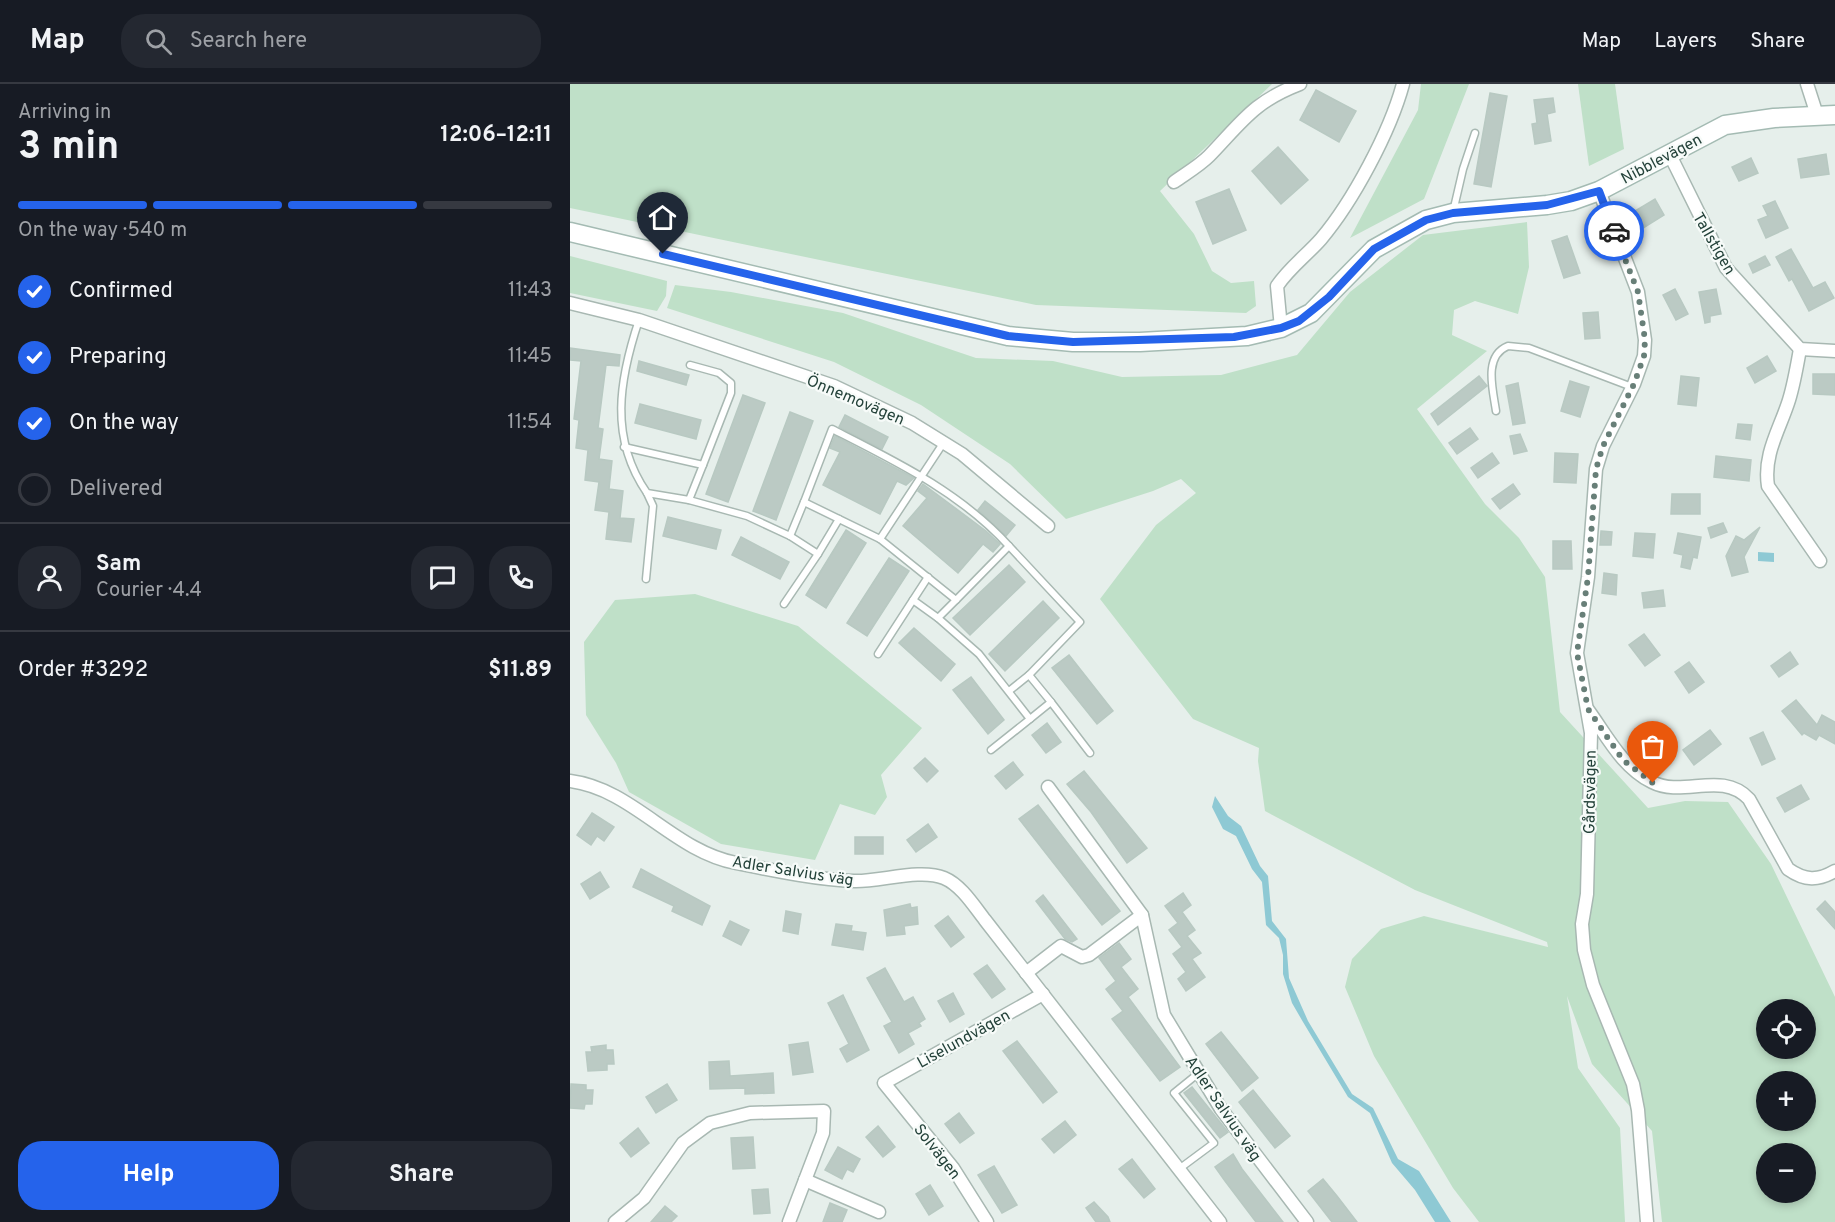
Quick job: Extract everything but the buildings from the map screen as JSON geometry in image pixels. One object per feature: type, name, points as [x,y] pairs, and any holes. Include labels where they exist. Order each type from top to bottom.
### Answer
[{"type":"street","points":[[1174,182],[1207,159],[1238,123],[1265,100],[1276,92],[1300,84]]},
{"type":"street","points":[[1281,328],[1277,286],[1298,260],[1320,240],[1335,219],[1380,144],[1403,84]]},
{"type":"street","points":[[1807,84],[1826,115]]},
{"type":"street","name":"Nibblevägen","points":[[570,232],[1008,336],[1073,342],[1140,342],[1247,336],[1299,321],[1317,307],[1374,249],[1426,220],[1453,213],[1547,205],[1599,191],[1725,125],[1826,115]]},
{"type":"street","name":"Tallstigen","points":[[1668,153],[1726,268],[1800,349]]},
{"type":"street","name":"Gårdsvägen","points":[[1599,191],[1638,292],[1645,340],[1644,356],[1632,387],[1603,446],[1596,469],[1588,577],[1577,653],[1588,709],[1590,819],[1587,894],[1582,924],[1584,950],[1593,985],[1634,1084],[1647,1222]]},
{"type":"street","name":"Önnemovägen","points":[[570,303],[639,320],[834,386],[912,423],[944,442],[1003,486],[1048,526]]},
{"type":"street","points":[[1821,561],[1768,486],[1766,476],[1771,445],[1788,400],[1800,349],[1835,351]]},
{"type":"street","points":[[1588,709],[1623,760],[1639,775],[1660,785],[1718,784],[1740,790],[1749,799],[1788,869],[1812,879],[1835,871]]},
{"type":"street","name":"Adler Salvius väg","points":[[570,781],[594,786],[611,794],[687,845],[734,863],[853,881],[927,874],[941,876],[960,890],[1220,1222]]},
{"type":"street","name":"Adler Salvius väg","points":[[1047,787],[1142,915],[1164,1015],[1221,1108],[1307,1222]]},
{"type":"street","points":[[1026,973],[1061,946],[1082,957],[1089,955],[1142,915]]},
{"type":"street","name":"Liselundvägen","points":[[884,1083],[1043,994]]},
{"type":"street","name":"Solvägen","points":[[884,1083],[953,1168],[987,1222]]},
{"type":"street","points":[[615,1222],[644,1198],[683,1143],[710,1123],[750,1113],[824,1111],[824,1133],[789,1222]]},
{"type":"street","points":[[805,1180],[879,1212]]},
{"type":"lane","points":[[1453,213],[1475,133]]},
{"type":"lane","points":[[639,320],[626,365],[622,415],[624,447],[633,473],[653,506],[646,579]]},
{"type":"lane","points":[[1496,411],[1491,375],[1496,356],[1502,348],[1508,346],[1529,348],[1632,387]]},
{"type":"lane","points":[[690,365],[719,373],[731,383],[731,393],[690,500]]},
{"type":"lane","points":[[790,536],[832,429],[922,475],[997,533],[1080,622],[1029,675],[1009,691]]},
{"type":"lane","points":[[880,539],[944,442]]},
{"type":"lane","points":[[624,447],[703,465]]},
{"type":"lane","points":[[647,493],[690,500],[747,516],[790,536],[818,554]]},
{"type":"lane","points":[[804,502],[880,539],[956,600]]},
{"type":"lane","points":[[784,604],[839,519]]},
{"type":"lane","points":[[938,618],[1009,546]]},
{"type":"lane","points":[[878,654],[928,578]]},
{"type":"lane","points":[[913,600],[938,618],[979,654],[1030,719]]},
{"type":"lane","points":[[1029,675],[1090,753]]},
{"type":"lane","points":[[991,750],[1051,702]]},
{"type":"lane","points":[[1179,1170],[1214,1143],[1174,1093],[1201,1072]]},
{"type":"green space","points":[[570,84],[1272,84],[1160,191],[1194,234],[1212,271],[1231,283],[1254,281],[1256,306],[1246,313],[1036,305],[570,208]]},
{"type":"green space","points":[[1421,84],[1469,84],[1424,199],[1350,238],[1418,110]]},
{"type":"green space","points":[[1578,84],[1615,84],[1624,149],[1589,166]]},
{"type":"green space","points":[[1527,222],[1529,267],[1518,314],[1475,301],[1454,310],[1452,335],[1487,351],[1417,409],[1485,504],[1519,538],[1545,577],[1560,712],[1648,808],[1685,801],[1728,802],[1771,864],[1835,997],[1835,1222],[1662,1222],[1652,1131],[1592,1064],[1567,996],[1578,1068],[1620,1128],[1625,1222],[1479,1222],[1453,1188],[1374,1056],[1345,987],[1352,959],[1381,929],[1424,916],[1548,947],[1547,942],[1415,890],[1265,811],[1258,761],[1259,748],[1193,719],[1100,599],[1156,525],[1196,493],[1181,479],[1153,491],[1066,519],[1010,464],[921,405],[834,362],[667,308],[675,285],[731,292],[843,313],[976,358],[1053,361],[1122,377],[1221,375],[1297,355],[1350,292],[1423,235]]},
{"type":"green space","points":[[570,256],[667,281],[666,296],[657,311],[570,293]]},
{"type":"green space","points":[[695,594],[798,626],[922,728],[881,775],[887,797],[875,815],[840,804],[815,860],[721,844],[629,792],[616,763],[586,715],[584,642],[615,600]]},
{"type":"water","points":[[1758,552],[1774,553],[1774,562],[1758,561]]},
{"type":"water","points":[[1215,796],[1228,816],[1241,826],[1260,866],[1268,876],[1272,921],[1286,939],[1289,978],[1308,1021],[1352,1094],[1373,1108],[1398,1159],[1419,1171],[1451,1222],[1435,1222],[1415,1190],[1392,1163],[1370,1113],[1348,1097],[1292,1003],[1283,974],[1283,955],[1279,938],[1266,925],[1262,882],[1252,869],[1236,836],[1223,829],[1212,807]]},
{"type":"way so far","points":[[1614,231],[1638,292],[1645,340],[1644,356],[1634,384],[1603,446],[1596,469],[1588,577],[1577,653],[1588,709],[1629,767],[1653,783]]},
{"type":"route","points":[[663,254],[1008,336],[1073,342],[1140,342],[1247,336],[1299,321],[1329,297],[1346,276],[1374,249],[1426,220],[1453,213],[1547,205],[1571,201],[1599,191],[1614,231]]}]
